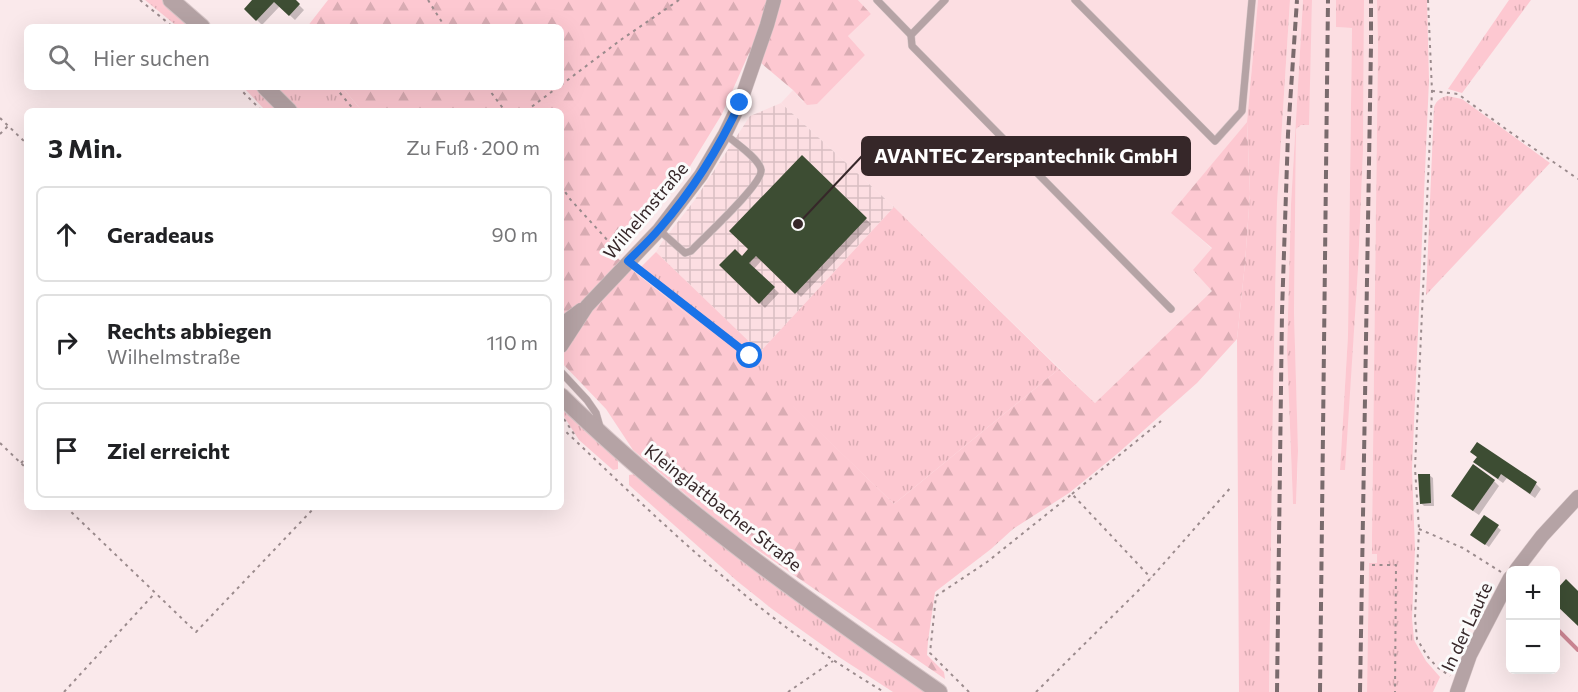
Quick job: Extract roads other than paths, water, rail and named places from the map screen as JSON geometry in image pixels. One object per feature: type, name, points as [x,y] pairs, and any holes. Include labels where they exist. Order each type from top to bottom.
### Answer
[{"type":"street","points":[[171,0],[199,24]]},
{"type":"street","name":"Wilhelmstraße","points":[[564,341],[587,306],[659,230],[701,175],[725,134],[744,92],[774,0]]},
{"type":"street","points":[[268,90],[286,108]]},
{"type":"street","name":"Wilhelmstraße","points":[[564,323],[587,306]]},
{"type":"street","name":"Kleinglattbacher Straße","points":[[564,399],[602,435],[721,536],[939,692]]},
{"type":"street","name":"In der Laute","points":[[1520,566],[1542,536],[1578,498]]},
{"type":"street","name":"In der Laute","points":[[1456,692],[1470,655],[1506,587]]},
{"type":"lane","points":[[877,0],[911,35],[912,46],[1171,309]]},
{"type":"lane","points":[[911,35],[945,0]]},
{"type":"lane","points":[[1075,0],[1215,141],[1242,111],[1252,0]]},
{"type":"lane","points":[[659,230],[685,253],[691,251],[747,194],[760,176],[761,168],[757,161],[725,134]]},
{"type":"lane","points":[[564,375],[596,413],[602,435]]},
{"type":"waterway","points":[[1560,632],[1578,650]]},
{"type":"railway","points":[[1277,692],[1282,312],[1288,134],[1297,0]]},
{"type":"railway","points":[[1320,692],[1328,0]]},
{"type":"railway","points":[[1360,692],[1371,0]]},
{"type":"place","name":"AVANTEC Zerspantechnik GmbH","points":[[798,224]]}]
